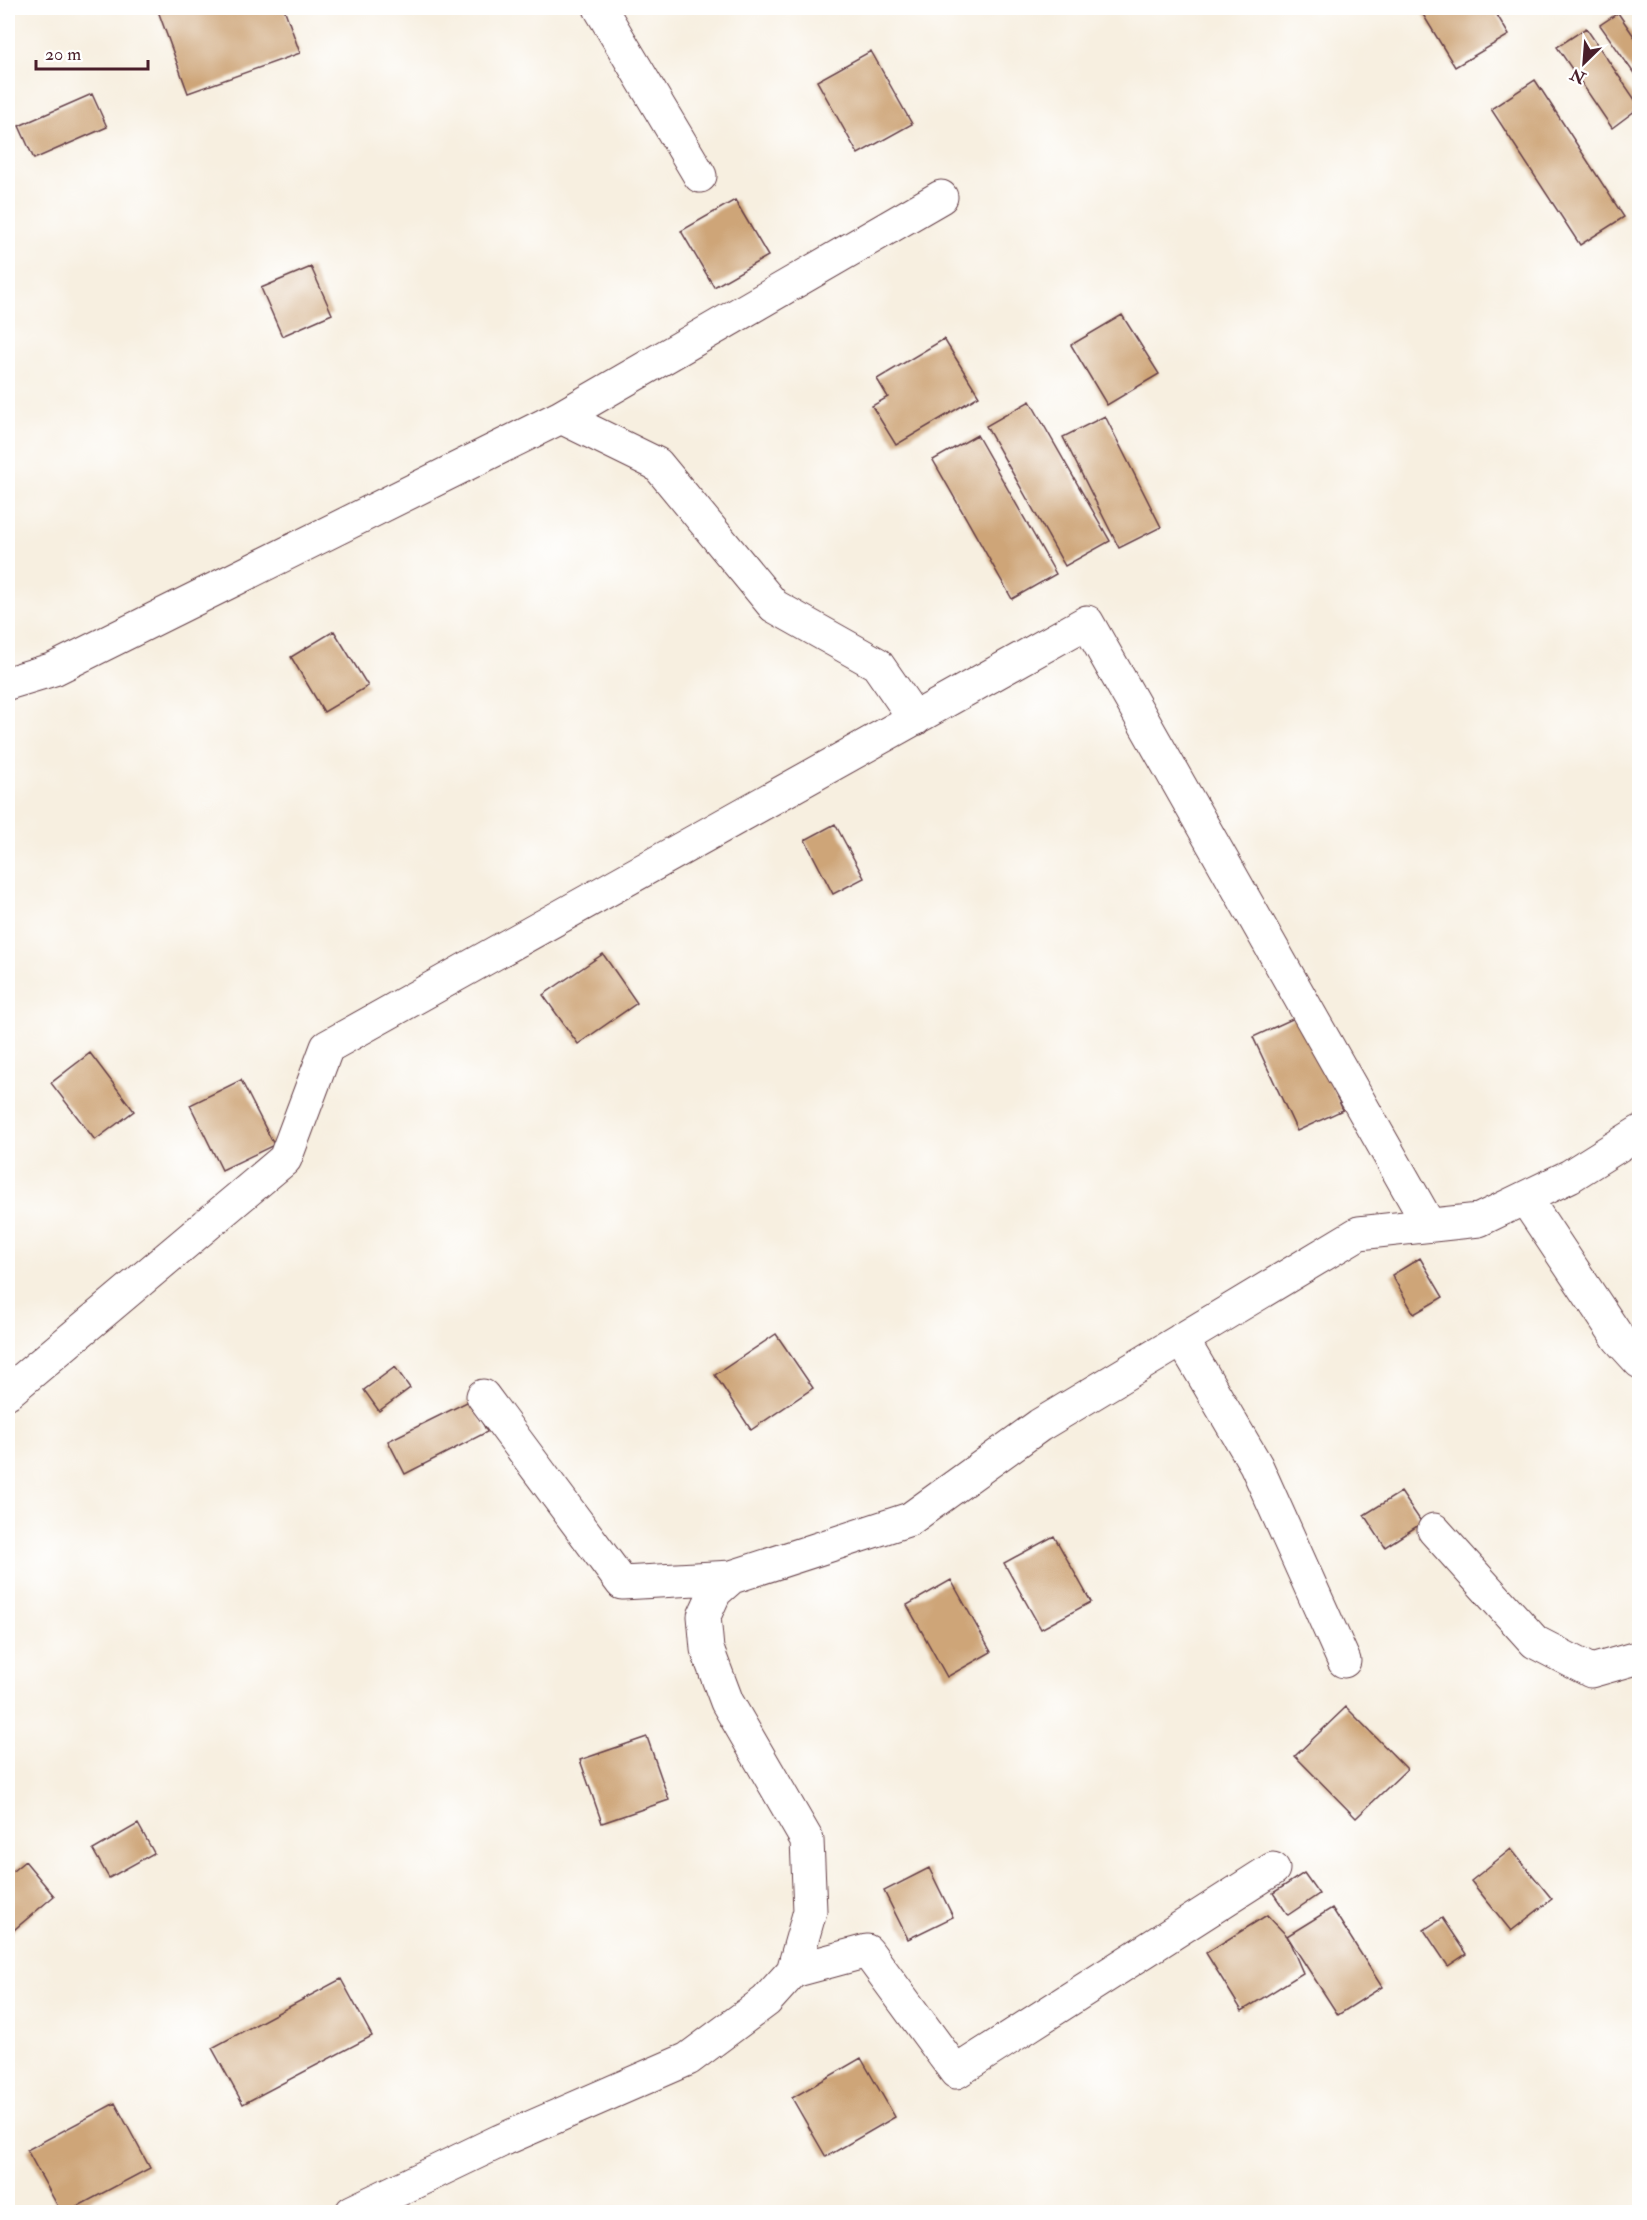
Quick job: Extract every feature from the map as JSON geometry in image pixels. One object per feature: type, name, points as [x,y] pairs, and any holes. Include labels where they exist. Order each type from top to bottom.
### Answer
[{"type":"street","points":[[600,8],[700,177]]},
{"type":"street","points":[[8,683],[54,669],[561,417],[941,196]]},
{"type":"street","points":[[561,417],[657,464],[774,606],[877,664],[915,719]]},
{"type":"street","points":[[8,1392],[285,1159],[327,1047],[1087,622],[1430,1226]]},
{"type":"street","points":[[483,1396],[622,1583],[732,1577],[910,1519],[1040,1425],[1359,1233],[1479,1220],[1570,1176],[1640,1132]]},
{"type":"street","points":[[1525,1198],[1618,1339],[1640,1362]]},
{"type":"street","points":[[1182,1340],[1256,1465],[1344,1661]]},
{"type":"street","points":[[1434,1530],[1535,1642],[1591,1671],[1640,1657]]},
{"type":"street","points":[[352,2212],[500,2140],[688,2059],[766,2001],[793,1971],[810,1911],[807,1840],[727,1702],[707,1649],[704,1616],[714,1592],[732,1577]]},
{"type":"street","points":[[793,1971],[867,1950],[956,2072],[1273,1869]]},
{"type":"building","points":[[157,8],[284,8],[300,53],[188,93]]},
{"type":"building","points":[[1419,8],[1493,8],[1509,35],[1455,67]]},
{"type":"building","points":[[1618,13],[1640,45],[1640,82],[1600,25]]},
{"type":"building","points":[[1586,28],[1640,107],[1612,128],[1557,47]]},
{"type":"building","points":[[871,51],[912,124],[858,154],[817,81]]},
{"type":"building","points":[[1535,80],[1624,217],[1580,245],[1491,109]]},
{"type":"building","points":[[92,94],[107,127],[34,159],[19,126]]},
{"type":"building","points":[[735,200],[768,256],[714,287],[681,231]]},
{"type":"building","points":[[311,267],[332,314],[282,336],[261,288]]},
{"type":"building","points":[[1122,315],[1159,374],[1107,405],[1071,345]]},
{"type":"building","points":[[944,339],[979,396],[896,445],[872,406],[888,397],[877,379]]},
{"type":"building","points":[[1030,401],[1110,541],[1065,566],[986,426]]},
{"type":"building","points":[[1105,416],[1161,527],[1119,548],[1063,437]]},
{"type":"building","points":[[977,435],[1056,574],[1012,599],[933,460]]},
{"type":"building","points":[[334,631],[368,686],[324,712],[291,657]]},
{"type":"building","points":[[835,824],[864,878],[833,894],[805,840]]},
{"type":"building","points":[[603,954],[637,1003],[578,1044],[543,995]]},
{"type":"building","points":[[1299,1016],[1343,1110],[1297,1131],[1253,1037]]},
{"type":"building","points":[[90,1053],[134,1111],[95,1140],[51,1083]]},
{"type":"building","points":[[241,1080],[274,1145],[222,1170],[190,1105]]},
{"type":"building","points":[[1420,1258],[1443,1297],[1414,1314],[1392,1275]]},
{"type":"building","points":[[776,1334],[813,1388],[751,1430],[715,1375]]},
{"type":"building","points":[[395,1367],[410,1388],[379,1411],[364,1390]]},
{"type":"building","points":[[471,1400],[487,1432],[405,1474],[388,1441]]},
{"type":"building","points":[[1401,1492],[1422,1523],[1385,1547],[1364,1515]]},
{"type":"building","points":[[1054,1536],[1091,1602],[1041,1629],[1004,1563]]},
{"type":"building","points":[[951,1580],[991,1652],[947,1677],[907,1605]]},
{"type":"building","points":[[1346,1707],[1407,1769],[1356,1818],[1295,1756]]},
{"type":"building","points":[[647,1737],[669,1800],[602,1823],[580,1760]]},
{"type":"building","points":[[138,1824],[154,1853],[109,1878],[93,1850]]},
{"type":"building","points":[[1511,1849],[1552,1899],[1511,1931],[1471,1881]]},
{"type":"building","points":[[25,1861],[54,1896],[9,1934],[8,1875]]},
{"type":"building","points":[[929,1868],[953,1917],[908,1939],[884,1891]]},
{"type":"building","points":[[1304,1873],[1319,1894],[1288,1915],[1273,1893]]},
{"type":"building","points":[[1332,1908],[1382,1987],[1338,2015],[1287,1936]]},
{"type":"building","points":[[1267,1915],[1287,1936],[1303,1973],[1242,2011],[1206,1953]]},
{"type":"building","points":[[1442,1918],[1466,1954],[1448,1966],[1424,1930]]},
{"type":"building","points":[[341,1979],[372,2036],[243,2104],[212,2048]]},
{"type":"building","points":[[861,2058],[895,2117],[826,2157],[792,2098]]},
{"type":"building","points":[[115,2103],[150,2168],[67,2212],[61,2212],[27,2150]]}]
